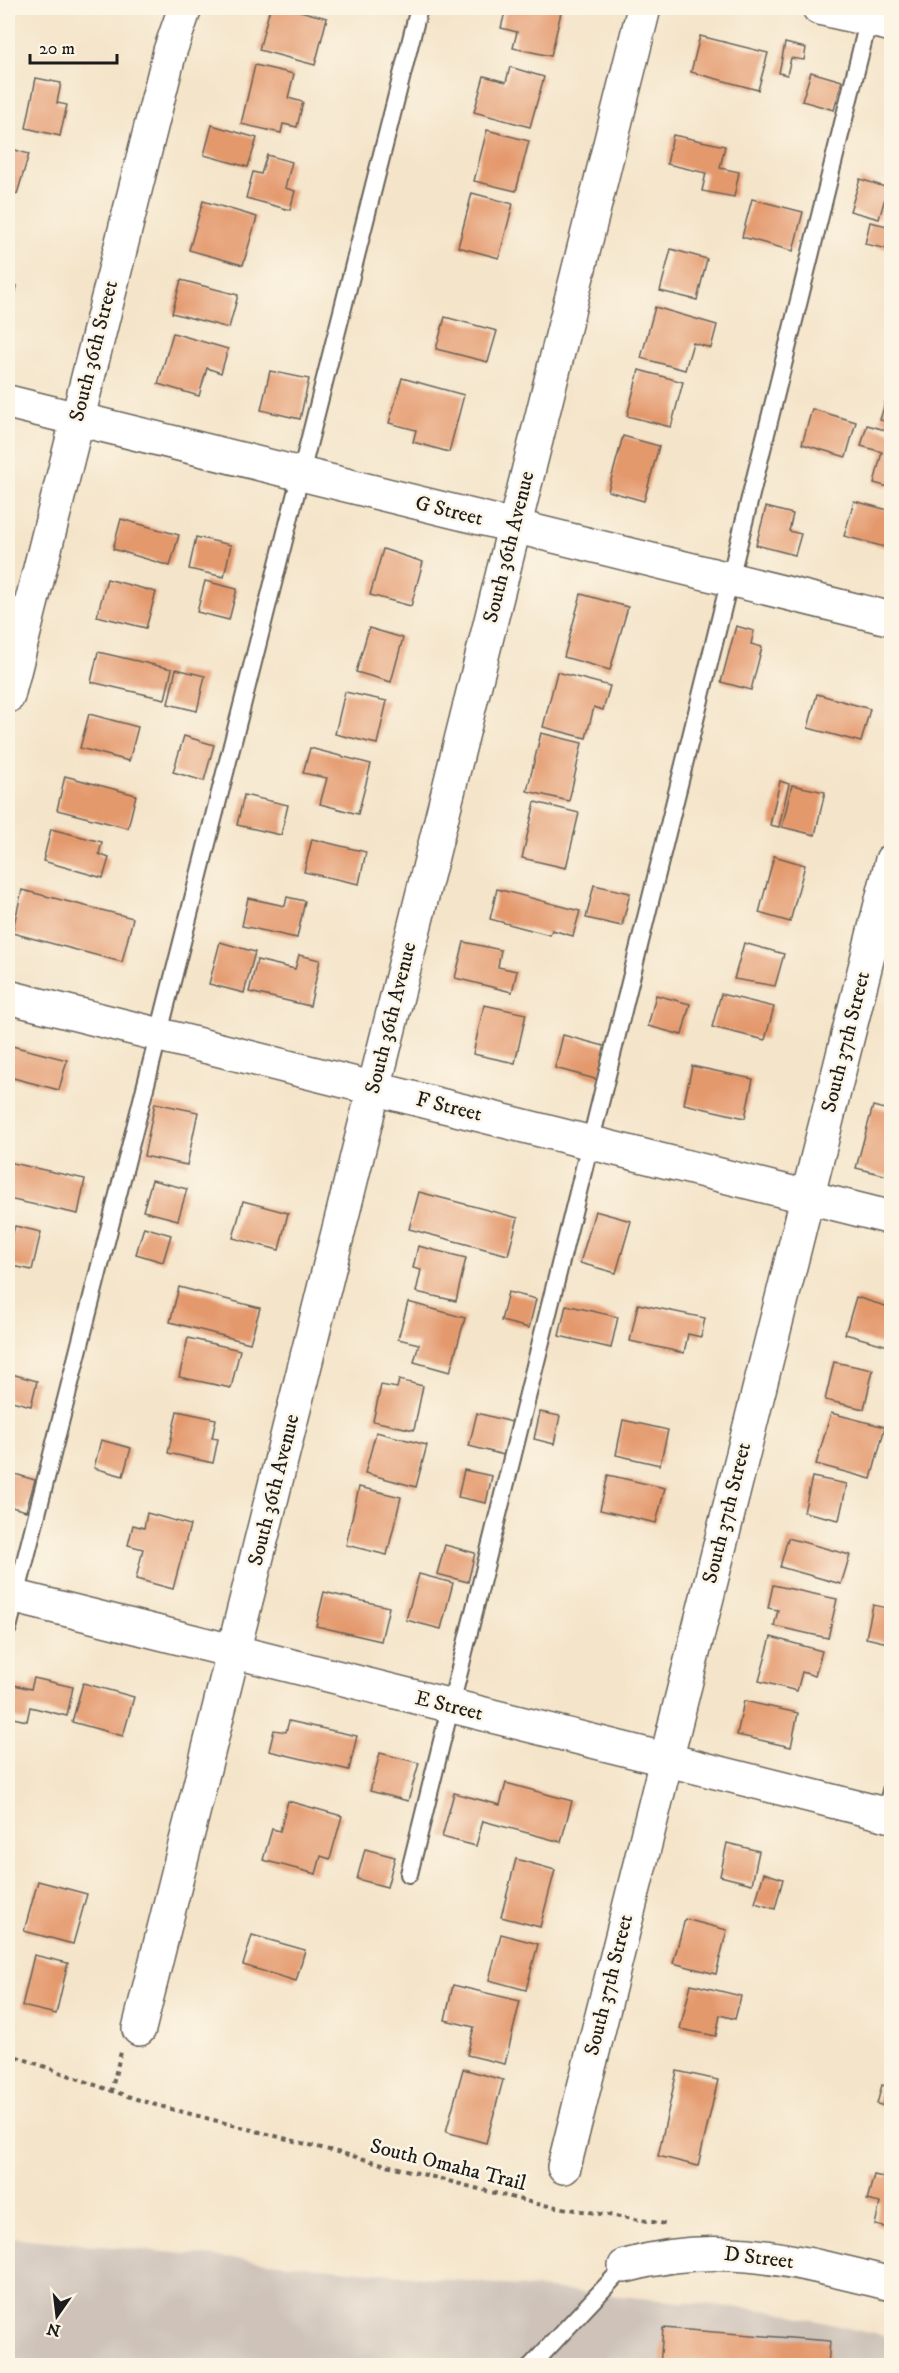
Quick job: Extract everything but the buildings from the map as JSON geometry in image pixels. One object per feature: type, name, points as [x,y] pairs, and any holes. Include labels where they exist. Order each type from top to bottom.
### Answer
[{"type":"street","name":"South 36th Street","points":[[8,696],[170,51],[186,8]]},
{"type":"street","name":"South 36th Avenue","points":[[139,2030],[644,8]]},
{"type":"street","points":[[819,8],[877,18]]},
{"type":"street","name":"G Street","points":[[8,402],[891,619]]},
{"type":"street","name":"South 37th Street","points":[[564,2167],[891,860]]},
{"type":"street","name":"F Street","points":[[8,997],[891,1218]]},
{"type":"street","name":"E Street","points":[[10,1607],[233,1652],[665,1760],[889,1806]]},
{"type":"street","name":"D Street","points":[[625,2266],[654,2257],[679,2253],[751,2255],[807,2264],[891,2284]]},
{"type":"lane","points":[[10,1607],[159,1035],[419,8]]},
{"type":"lane","points":[[409,1874],[729,579],[877,18]]},
{"type":"lane","points":[[531,2366],[625,2266]]},
{"type":"path","points":[[111,2092],[123,2048],[139,2030]]},
{"type":"path","name":"South Omaha Trail","points":[[8,2054],[57,2070],[111,2092],[537,2204],[668,2224]]},
{"type":"shaded area","points":[[8,2237],[775,2311],[891,2338],[891,2365],[8,2365]]}]
